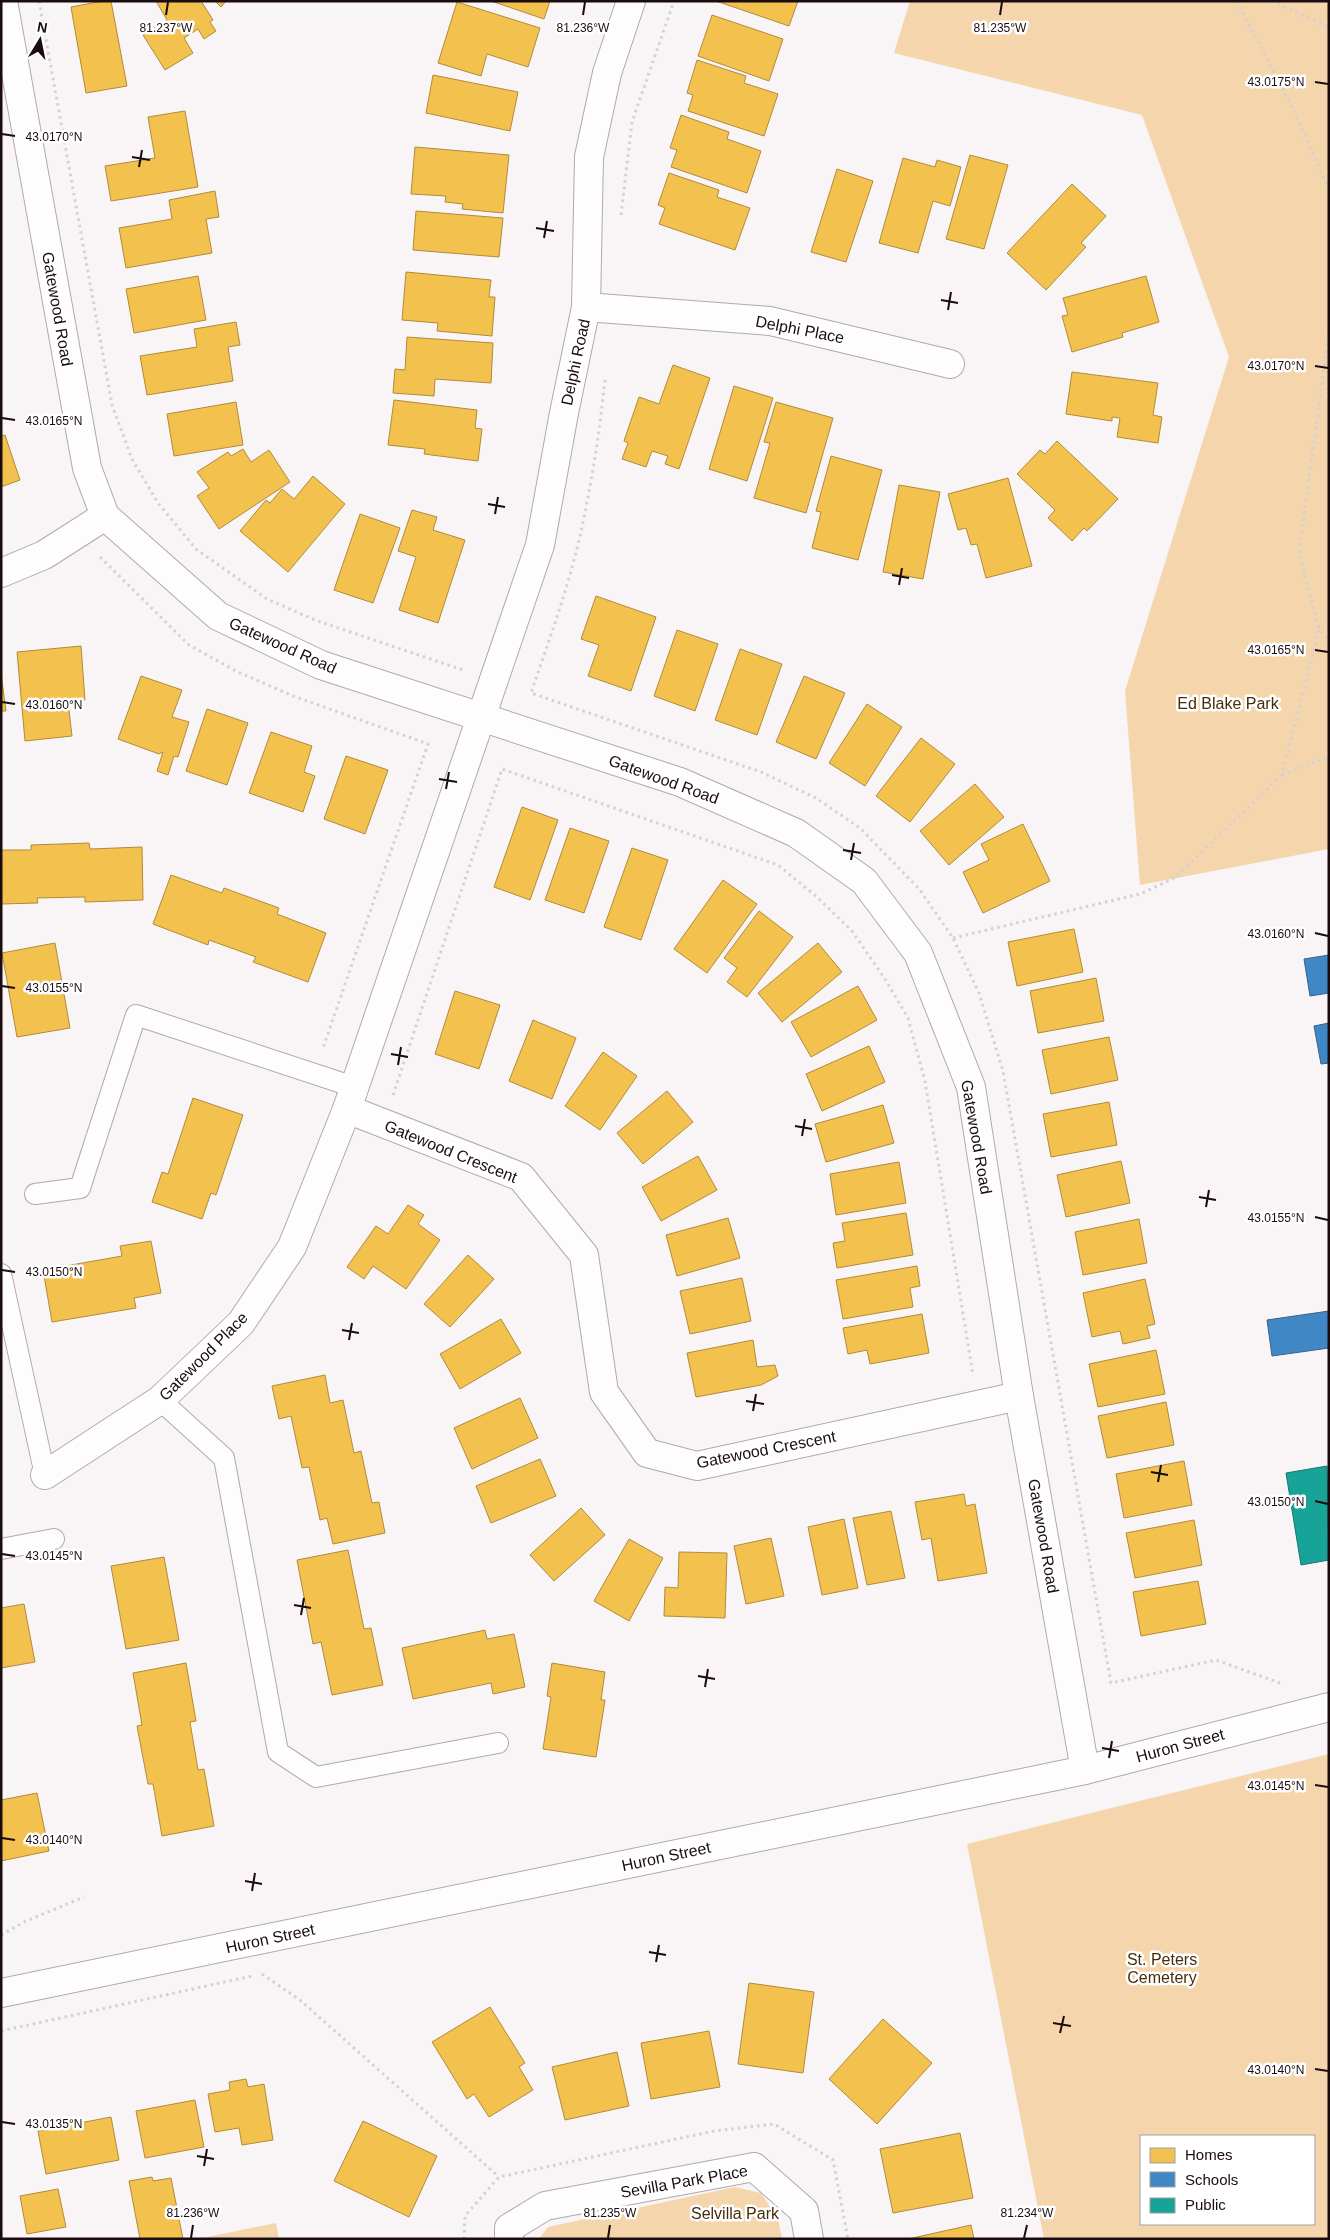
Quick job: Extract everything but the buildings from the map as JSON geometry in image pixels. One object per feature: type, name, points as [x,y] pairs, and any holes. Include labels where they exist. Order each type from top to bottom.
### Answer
[{"type":"street","name":"Gatewood Road","points":[[3,1],[87,468],[105,516],[218,616],[321,665],[680,782],[796,833],[864,881],[918,953],[971,1087],[1019,1396],[1085,1770]]},
{"type":"street","name":"Delphi Road","points":[[482,717],[540,545],[564,413],[586,308],[589,158],[607,73],[631,1]]},
{"type":"street","name":"Delphi Place","points":[[586,308],[770,321],[950,364]]},
{"type":"street","points":[[1,573],[44,555],[105,516]]},
{"type":"street","points":[[350,1098],[482,717]]},
{"type":"street","name":"Gatewood Crescent","points":[[350,1098],[521,1177],[584,1255],[604,1392],[647,1453],[697,1466],[1019,1396]]},
{"type":"street","name":"Gatewood Place","points":[[44,1476],[160,1400],[240,1323],[292,1247],[350,1098]]},
{"type":"street","name":"Huron Street","points":[[1,1993],[1085,1770],[1329,1707]]},
{"type":"street","name":"Sevilla Park Place","points":[[509,2239],[509,2228],[545,2206],[754,2167],[804,2211],[809,2239]]},
{"type":"lane","points":[[34,1194],[80,1188],[136,1015],[350,1098]]},
{"type":"lane","points":[[1,1274],[8,1346],[44,1476]]},
{"type":"lane","points":[[160,1400],[224,1458],[278,1752],[316,1777],[498,1743]]},
{"type":"lane","points":[[1,1548],[54,1539]]},
{"type":"path","points":[[39,1],[112,406],[132,459],[158,504],[196,549],[267,599],[314,620],[463,670]]},
{"type":"path","points":[[621,219],[632,122],[674,1]]},
{"type":"path","points":[[1237,1],[1294,111],[1329,190]]},
{"type":"path","points":[[1272,1],[1329,27]]},
{"type":"path","points":[[1329,331],[1299,552],[1319,629],[1329,640]]},
{"type":"path","points":[[606,378],[599,436],[583,524],[559,610],[531,694],[761,772],[816,798],[860,828],[904,871],[920,890],[953,938],[979,994],[1003,1072],[1111,1684],[1216,1660],[1280,1682]]},
{"type":"path","points":[[91,560],[99,555],[189,645],[236,671],[293,696],[428,744],[322,1053]]},
{"type":"path","points":[[1282,775],[1319,629]]},
{"type":"path","points":[[953,938],[1140,894],[1173,879],[1282,775],[1329,757]]},
{"type":"path","points":[[391,1100],[502,769],[778,865],[818,897],[852,931],[885,978],[908,1018],[925,1081],[974,1375]]},
{"type":"path","points":[[1,1935],[26,1921],[84,1897]]},
{"type":"path","points":[[262,1974],[300,2000],[499,2178]]},
{"type":"green space","name":"Ed Blake Park","points":[[910,1],[1329,1],[1329,849],[1140,885],[1125,691],[1229,357],[1142,115],[894,53]]},
{"type":"green space","name":"St. Peters Cemetery","points":[[1329,1754],[1329,2239],[1044,2239],[967,1844]]},
{"type":"green space","name":"Selvilla Park","points":[[735,2187],[761,2193],[778,2219],[782,2239],[539,2239],[548,2227]]},
{"type":"green space","points":[[276,2223],[279,2239],[198,2239]]}]
